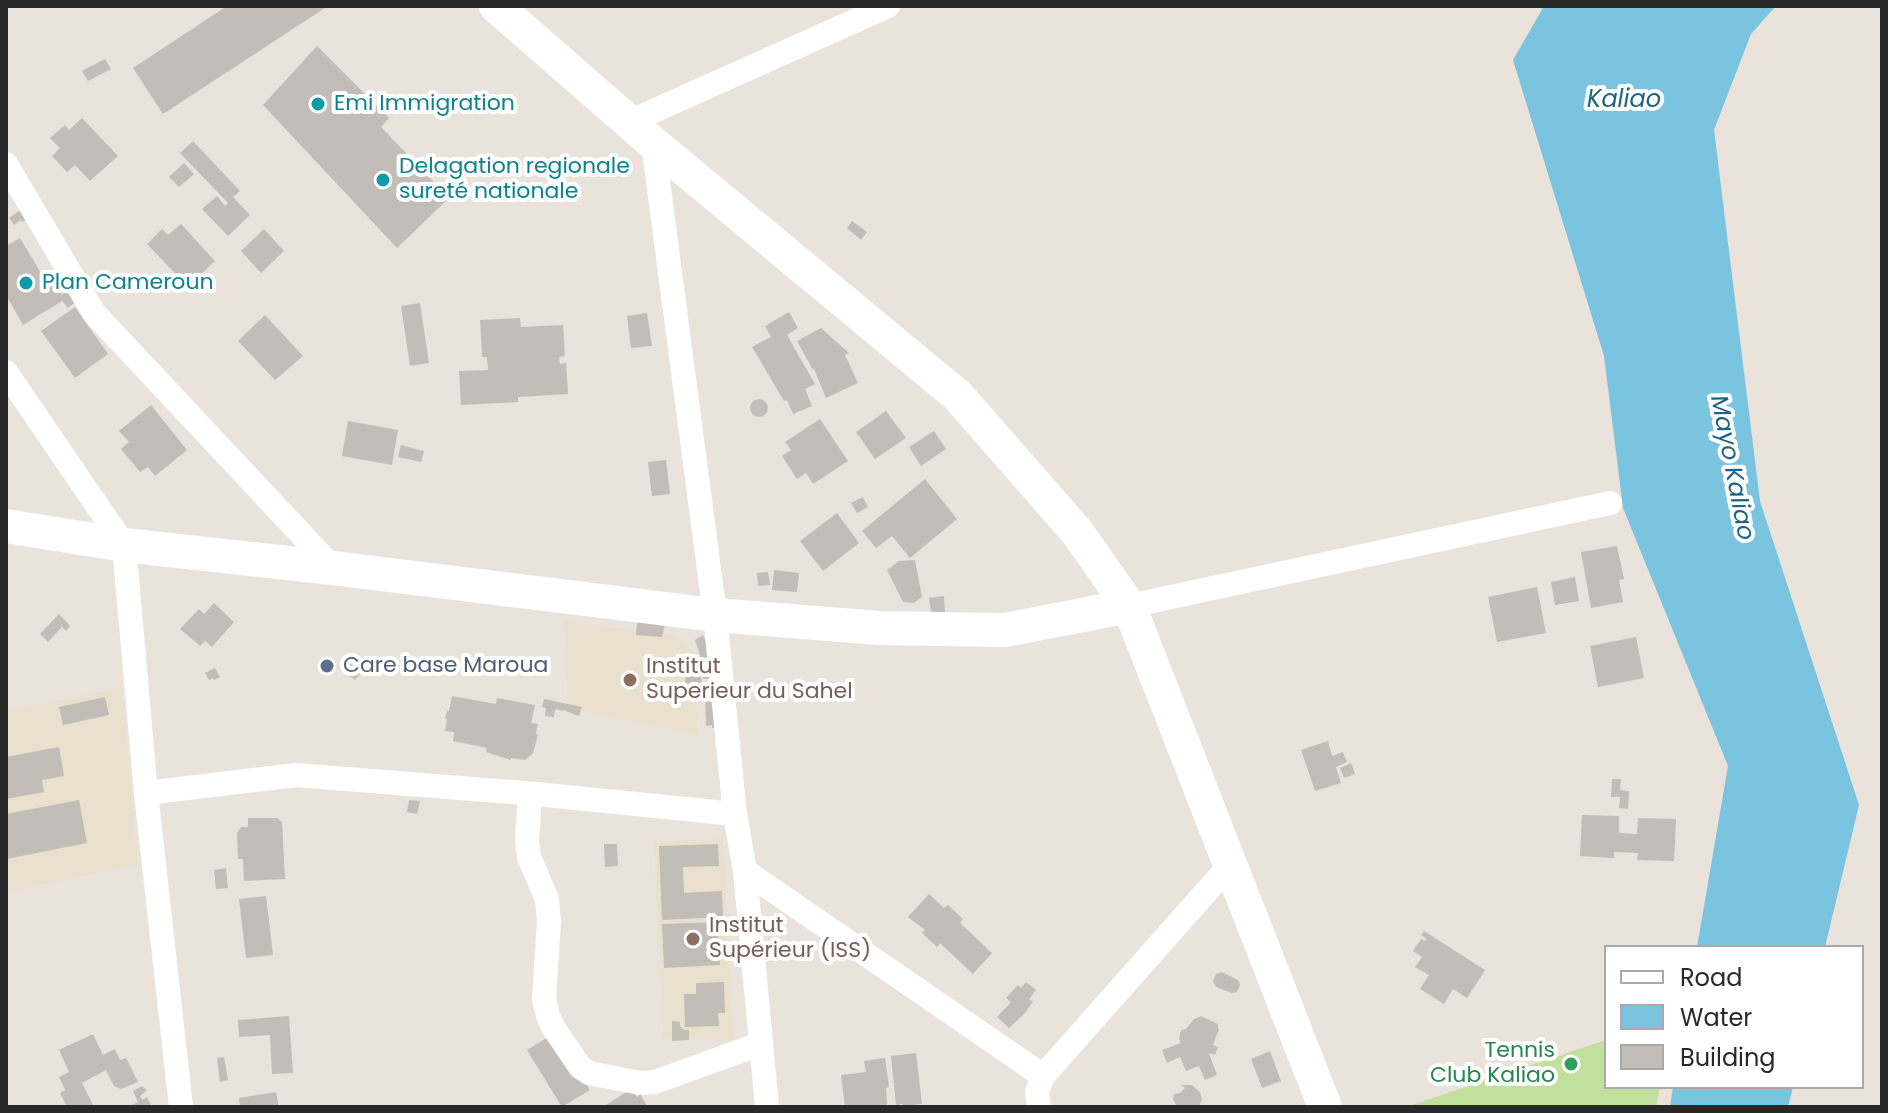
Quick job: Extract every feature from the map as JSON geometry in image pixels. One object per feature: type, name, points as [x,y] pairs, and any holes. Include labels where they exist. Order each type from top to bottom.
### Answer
[{"type":"street","points":[[496,6],[641,132],[958,396],[1077,532],[1129,606],[1325,1107]]},
{"type":"street","points":[[641,132],[888,6]]},
{"type":"street","points":[[641,132],[715,615],[735,814],[745,871],[767,1107]]},
{"type":"street","points":[[6,164],[94,313],[333,568]]},
{"type":"street","points":[[6,372],[124,545],[146,793],[181,1107]]},
{"type":"street","points":[[6,526],[124,545],[715,615],[879,628],[1005,630],[1610,503]]},
{"type":"street","points":[[146,793],[296,775],[735,814]]},
{"type":"street","points":[[530,794],[529,857],[547,899],[549,922],[544,999],[553,1027],[580,1067],[598,1076],[640,1083],[655,1082],[760,1044]]},
{"type":"street","points":[[1039,1107],[1037,1092],[1043,1076],[1230,865]]},
{"type":"street","points":[[745,871],[1043,1076]]},
{"type":"shaded area","name":"Institut Superieur du Sahel","points":[[564,622],[675,635],[692,651],[698,734],[568,708]]},
{"type":"shaded area","points":[[122,687],[138,864],[6,892],[6,712]]},
{"type":"shaded area","name":"Institut Supérieur (ISS)","points":[[723,839],[733,1041],[663,1037],[654,842]]},
{"type":"green space","name":"Tennis Club Kaliao","points":[[1604,1041],[1604,1089],[1660,1089],[1656,1107],[1406,1107]]},
{"type":"water","name":"Kaliao","points":[[1544,6],[1776,6],[1751,34],[1714,130],[1760,501],[1859,805],[1825,945],[1697,945],[1728,766],[1623,508],[1604,356],[1513,60]]},
{"type":"water","points":[[1673,1089],[1792,1089],[1788,1107],[1670,1107]]},
{"type":"building","points":[[227,6],[328,6],[163,114],[133,68]]},
{"type":"building","points":[[317,46],[389,118],[381,127],[449,198],[397,248],[263,105]]},
{"type":"building","points":[[105,59],[111,69],[88,81],[82,71]]},
{"type":"building","points":[[82,118],[118,156],[90,181],[75,165],[67,172],[52,156],[60,148],[50,138],[65,125],[69,130]]},
{"type":"building","points":[[193,141],[240,191],[233,197],[250,215],[228,236],[202,209],[217,196],[225,206],[228,203],[180,153]]},
{"type":"building","points":[[184,163],[194,174],[179,187],[169,177]]},
{"type":"building","points":[[22,209],[27,219],[14,225],[9,218]]},
{"type":"building","points":[[852,221],[867,232],[861,240],[847,228]]},
{"type":"building","points":[[181,224],[215,261],[188,287],[147,244],[162,229],[168,235]]},
{"type":"building","points":[[264,229],[284,251],[261,273],[241,251]]},
{"type":"building","name":"Plan Cameroun","points":[[20,238],[48,285],[54,281],[62,295],[74,289],[80,298],[68,308],[62,301],[23,325],[6,295],[6,246]]},
{"type":"building","points":[[420,303],[429,363],[410,366],[401,306]]},
{"type":"building","points":[[75,307],[108,354],[75,378],[41,331]]},
{"type":"building","points":[[789,312],[798,328],[787,335],[815,384],[805,389],[812,406],[793,414],[752,347],[771,337],[765,326]]},
{"type":"building","points":[[647,313],[652,346],[631,348],[627,316]]},
{"type":"building","points":[[265,315],[303,356],[275,380],[238,341]]},
{"type":"building","points":[[520,318],[521,327],[563,325],[565,356],[559,357],[560,364],[566,363],[568,394],[518,397],[518,402],[461,405],[459,371],[488,370],[487,357],[482,357],[480,320]]},
{"type":"building","points":[[821,328],[849,353],[845,355],[858,383],[826,398],[814,369],[797,341]]},
{"type":"building","points":[[755,399],[763,399],[768,408],[766,415],[755,417],[750,412],[750,404]]},
{"type":"building","points":[[151,405],[187,450],[155,476],[148,467],[140,472],[121,449],[129,442],[119,431]]},
{"type":"building","points":[[886,411],[906,438],[875,459],[856,432]]},
{"type":"building","points":[[820,419],[848,461],[813,484],[806,473],[797,479],[782,456],[791,450],[785,442]]},
{"type":"building","points":[[348,421],[398,430],[392,465],[342,456]]},
{"type":"building","points":[[934,431],[946,449],[921,466],[909,447]]},
{"type":"building","points":[[401,445],[424,451],[421,462],[398,457]]},
{"type":"building","points":[[666,460],[670,494],[652,496],[648,462]]},
{"type":"building","points":[[925,479],[957,519],[910,558],[892,536],[876,548],[862,531]]},
{"type":"building","points":[[863,497],[868,507],[857,513],[851,503]]},
{"type":"building","points":[[837,513],[859,543],[823,571],[800,541]]},
{"type":"building","points":[[1617,546],[1624,579],[1619,580],[1623,602],[1591,608],[1581,552]]},
{"type":"building","points":[[915,560],[922,597],[914,603],[903,602],[887,570],[899,561]]},
{"type":"building","points":[[774,570],[799,573],[797,592],[772,590]]},
{"type":"building","points":[[768,572],[770,585],[758,586],[757,573]]},
{"type":"building","points":[[1575,577],[1579,601],[1555,605],[1551,582]]},
{"type":"building","points":[[1537,587],[1546,633],[1497,642],[1488,597]]},
{"type":"building","points":[[944,596],[945,612],[931,613],[929,598]]},
{"type":"building","points":[[214,603],[234,622],[212,647],[205,641],[200,646],[180,629],[199,609],[204,614]]},
{"type":"building","points":[[59,614],[70,626],[66,631],[61,626],[48,642],[40,634]]},
{"type":"building","points":[[637,622],[665,624],[662,637],[636,635]]},
{"type":"building","points":[[703,635],[712,656],[716,678],[703,679],[702,671],[705,670],[695,640]]},
{"type":"building","points":[[1636,637],[1644,678],[1598,687],[1590,646]]},
{"type":"building","points":[[698,659],[702,683],[686,685],[683,661]]},
{"type":"building","points":[[350,663],[361,673],[355,680],[343,671]]},
{"type":"building","points":[[215,668],[220,677],[209,680],[205,673]]},
{"type":"building","points":[[719,691],[720,728],[712,728],[712,725],[706,726],[705,692]]},
{"type":"building","points":[[452,696],[496,704],[497,698],[535,705],[531,723],[538,724],[538,735],[533,753],[525,760],[511,760],[486,752],[487,748],[453,741],[454,732],[445,731],[445,718]]},
{"type":"building","points":[[105,697],[109,715],[63,725],[59,707]]},
{"type":"building","points":[[544,699],[582,707],[579,716],[555,709],[554,717],[545,716],[546,708],[542,707]]},
{"type":"building","points":[[1328,741],[1332,756],[1343,752],[1347,762],[1336,767],[1341,783],[1315,791],[1301,750]]},
{"type":"building","points":[[59,747],[64,776],[42,780],[44,792],[6,799],[6,757]]},
{"type":"building","points":[[1351,763],[1355,774],[1344,778],[1340,768]]},
{"type":"building","points":[[1612,779],[1621,779],[1620,790],[1629,791],[1628,809],[1619,808],[1620,797],[1611,797]]},
{"type":"building","points":[[79,800],[87,843],[6,859],[6,814]]},
{"type":"building","points":[[409,800],[420,801],[417,814],[407,812]]},
{"type":"building","points":[[1582,815],[1619,816],[1619,833],[1637,834],[1638,818],[1676,819],[1674,861],[1637,860],[1638,853],[1614,852],[1614,858],[1580,856]]},
{"type":"building","points":[[248,818],[277,818],[282,822],[285,879],[244,881],[243,859],[238,859],[237,833],[241,827],[248,827]]},
{"type":"building","points":[[604,844],[617,844],[618,866],[605,867]]},
{"type":"building","points":[[718,844],[719,866],[683,867],[684,893],[722,891],[723,917],[662,920],[659,846]]},
{"type":"building","points":[[226,868],[228,888],[216,889],[214,870]]},
{"type":"building","points":[[929,894],[963,919],[960,923],[992,953],[973,974],[940,943],[937,947],[922,933],[925,930],[908,917]]},
{"type":"building","points":[[266,896],[273,955],[246,958],[239,899]]},
{"type":"building","points":[[718,922],[720,965],[664,968],[662,924]]},
{"type":"building","points":[[1424,931],[1485,970],[1467,998],[1453,989],[1444,1004],[1420,989],[1429,975],[1415,967],[1422,957],[1413,951],[1421,939],[1427,939],[1421,935]]},
{"type":"building","points":[[1222,972],[1238,980],[1240,985],[1237,992],[1216,987],[1213,981],[1216,974]]},
{"type":"building","points":[[724,982],[725,1013],[718,1013],[719,1026],[685,1027],[684,994],[696,994],[696,983]]},
{"type":"building","points":[[1026,982],[1036,990],[1029,999],[1033,1002],[1009,1028],[997,1017],[1011,1002],[1006,998],[1018,985],[1021,988]]},
{"type":"building","points":[[289,1016],[293,1073],[272,1074],[270,1035],[239,1037],[238,1020]]},
{"type":"building","points":[[1201,1016],[1218,1024],[1219,1029],[1213,1045],[1218,1047],[1215,1055],[1209,1053],[1217,1075],[1205,1080],[1199,1066],[1186,1071],[1180,1057],[1167,1063],[1162,1050],[1181,1043],[1181,1030]]},
{"type":"building","points":[[672,1021],[680,1022],[684,1030],[689,1030],[689,1040],[672,1041]]},
{"type":"building","points":[[555,1033],[590,1090],[562,1107],[527,1050]]},
{"type":"building","points":[[93,1034],[103,1055],[115,1049],[120,1060],[126,1058],[138,1082],[121,1089],[114,1086],[106,1070],[82,1083],[94,1107],[67,1107],[60,1093],[65,1090],[59,1077],[69,1072],[59,1050]]},
{"type":"building","points":[[1270,1051],[1281,1081],[1262,1088],[1251,1059]]},
{"type":"building","points":[[916,1053],[922,1104],[896,1105],[891,1056]]},
{"type":"building","points":[[224,1057],[228,1080],[220,1082],[217,1058]]},
{"type":"building","points":[[885,1058],[889,1087],[886,1088],[887,1107],[845,1107],[841,1075],[866,1072],[864,1061]]},
{"type":"building","points":[[1181,1085],[1192,1085],[1200,1092],[1202,1099],[1199,1107],[1177,1107],[1173,1099],[1174,1094],[1185,1088]]},
{"type":"building","points":[[142,1086],[147,1090],[140,1096],[142,1100],[147,1097],[152,1107],[127,1107],[138,1102],[133,1091]]},
{"type":"building","points":[[631,1089],[637,1097],[640,1094],[648,1107],[603,1107]]},
{"type":"building","points":[[276,1092],[279,1107],[240,1107],[239,1098]]},
{"type":"place","name":"Emi Immigration","points":[[318,104]]},
{"type":"place","name":"Delagation regionale sureté nationale","points":[[383,180]]},
{"type":"place","name":"Plan Cameroun","points":[[26,283]]},
{"type":"place","name":"Care base Maroua","points":[[327,666]]},
{"type":"place","name":"Institut Superieur du Sahel","points":[[630,680]]},
{"type":"place","name":"Institut Supérieur (ISS)","points":[[693,939]]},
{"type":"place","name":"Tennis Club Kaliao","points":[[1571,1064]]},
{"type":"water label","name":"Mayo Kaliao","points":[[1731,468]]}]
